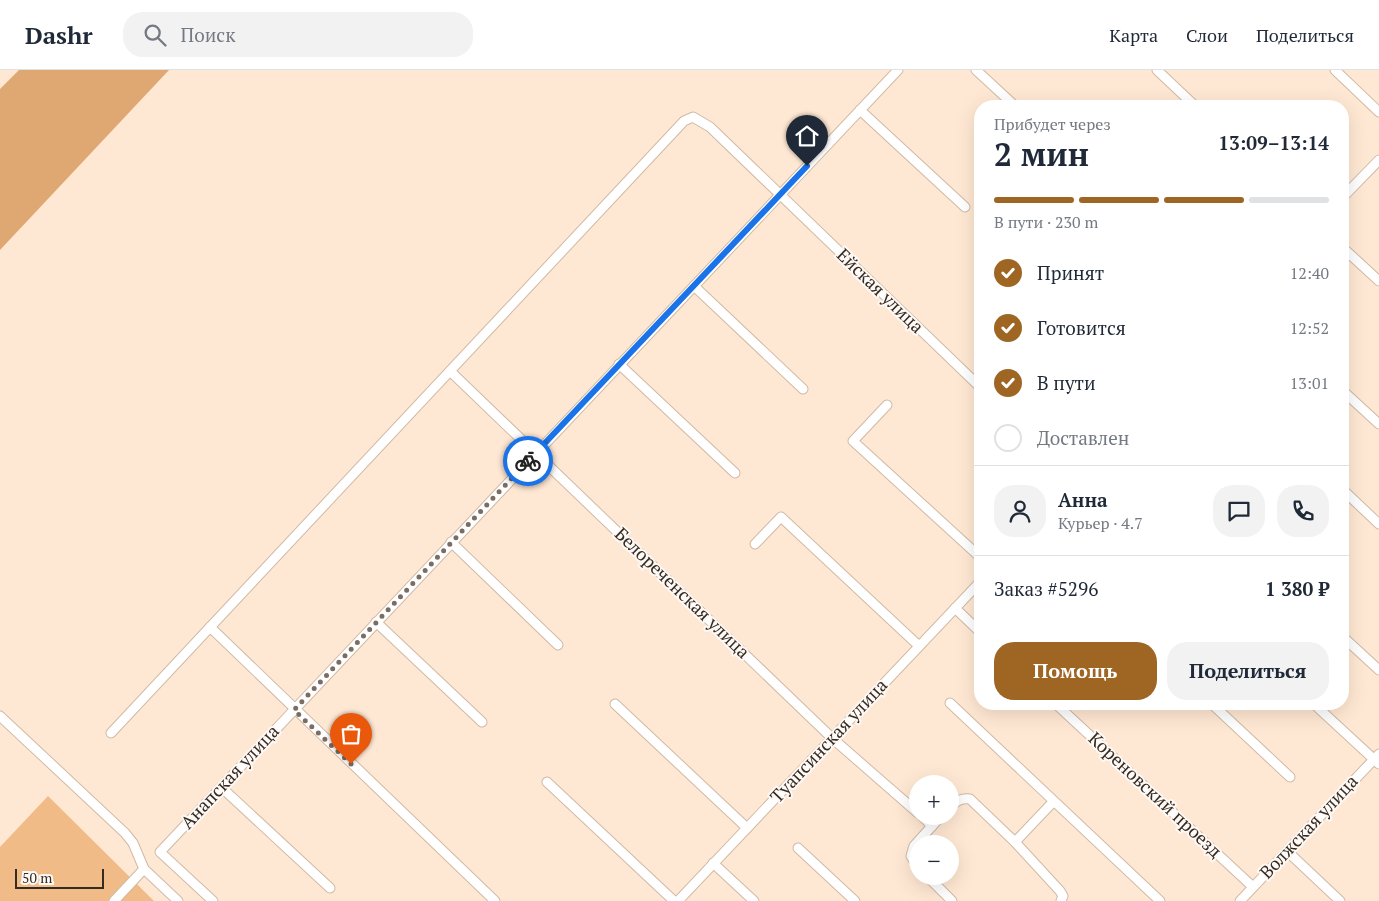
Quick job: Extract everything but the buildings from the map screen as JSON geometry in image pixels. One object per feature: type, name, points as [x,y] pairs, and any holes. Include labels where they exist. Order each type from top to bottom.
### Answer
[{"type":"street","name":"Анапская улица","points":[[212,901],[160,852],[898,70]]},
{"type":"street","points":[[976,70],[1008,100]]},
{"type":"street","points":[[1157,70],[1189,100]]},
{"type":"street","points":[[1335,70],[1379,112]]},
{"type":"street","points":[[860,110],[965,207]]},
{"type":"street","name":"Ейская улица","points":[[450,371],[684,121],[693,117],[710,127],[974,381]]},
{"type":"street","points":[[1349,191],[1379,160]]},
{"type":"street","points":[[1349,253],[1379,281]]},
{"type":"street","points":[[694,286],[803,389]]},
{"type":"street","points":[[619,364],[735,474]]},
{"type":"street","points":[[111,733],[450,371]]},
{"type":"street","name":"Белореченская улица","points":[[450,371],[832,738],[909,805]]},
{"type":"street","points":[[1349,396],[1379,424]]},
{"type":"street","points":[[887,405],[853,441],[974,552]]},
{"type":"street","points":[[1349,496],[1379,524]]},
{"type":"street","points":[[755,544],[781,517],[919,646]]},
{"type":"street","points":[[451,542],[558,645]]},
{"type":"street","name":"Туапсинская улица","points":[[678,901],[974,588]]},
{"type":"street","points":[[955,608],[974,626]]},
{"type":"street","points":[[376,622],[482,722]]},
{"type":"street","points":[[210,627],[494,901]]},
{"type":"street","points":[[1349,642],[1379,670]]},
{"type":"street","points":[[950,703],[1160,901]]},
{"type":"street","points":[[615,704],[747,828]]},
{"type":"street","name":"Кореновский проезд","points":[[1062,710],[1253,887]]},
{"type":"street","points":[[1218,710],[1290,777]]},
{"type":"street","points":[[1321,710],[1377,759]]},
{"type":"street","points":[[0,716],[126,833],[133,843],[144,869],[178,901]]},
{"type":"street","name":"Волжская улица","points":[[1240,901],[1377,759]]},
{"type":"street","points":[[547,782],[674,901]]},
{"type":"street","points":[[221,787],[330,888]]},
{"type":"street","points":[[959,800],[964,798],[970,799],[1015,842],[1060,891],[1063,896],[1062,901]]},
{"type":"street","points":[[1015,842],[1053,802]]},
{"type":"street","points":[[924,835],[932,826]]},
{"type":"street","points":[[798,848],[855,901]]},
{"type":"street","points":[[1287,851],[1340,901]]},
{"type":"street","points":[[713,863],[754,901]]},
{"type":"street","points":[[114,901],[144,869]]},
{"type":"street","points":[[936,885],[952,901]]},
{"type":"shaded area","points":[[19,70],[169,70],[0,250],[0,89]]},
{"type":"shaded area","points":[[48,796],[154,901],[0,901],[0,847]]},
{"type":"way so far","points":[[351,764],[294,710],[528,461]]},
{"type":"route","points":[[528,461],[807,166]]}]
